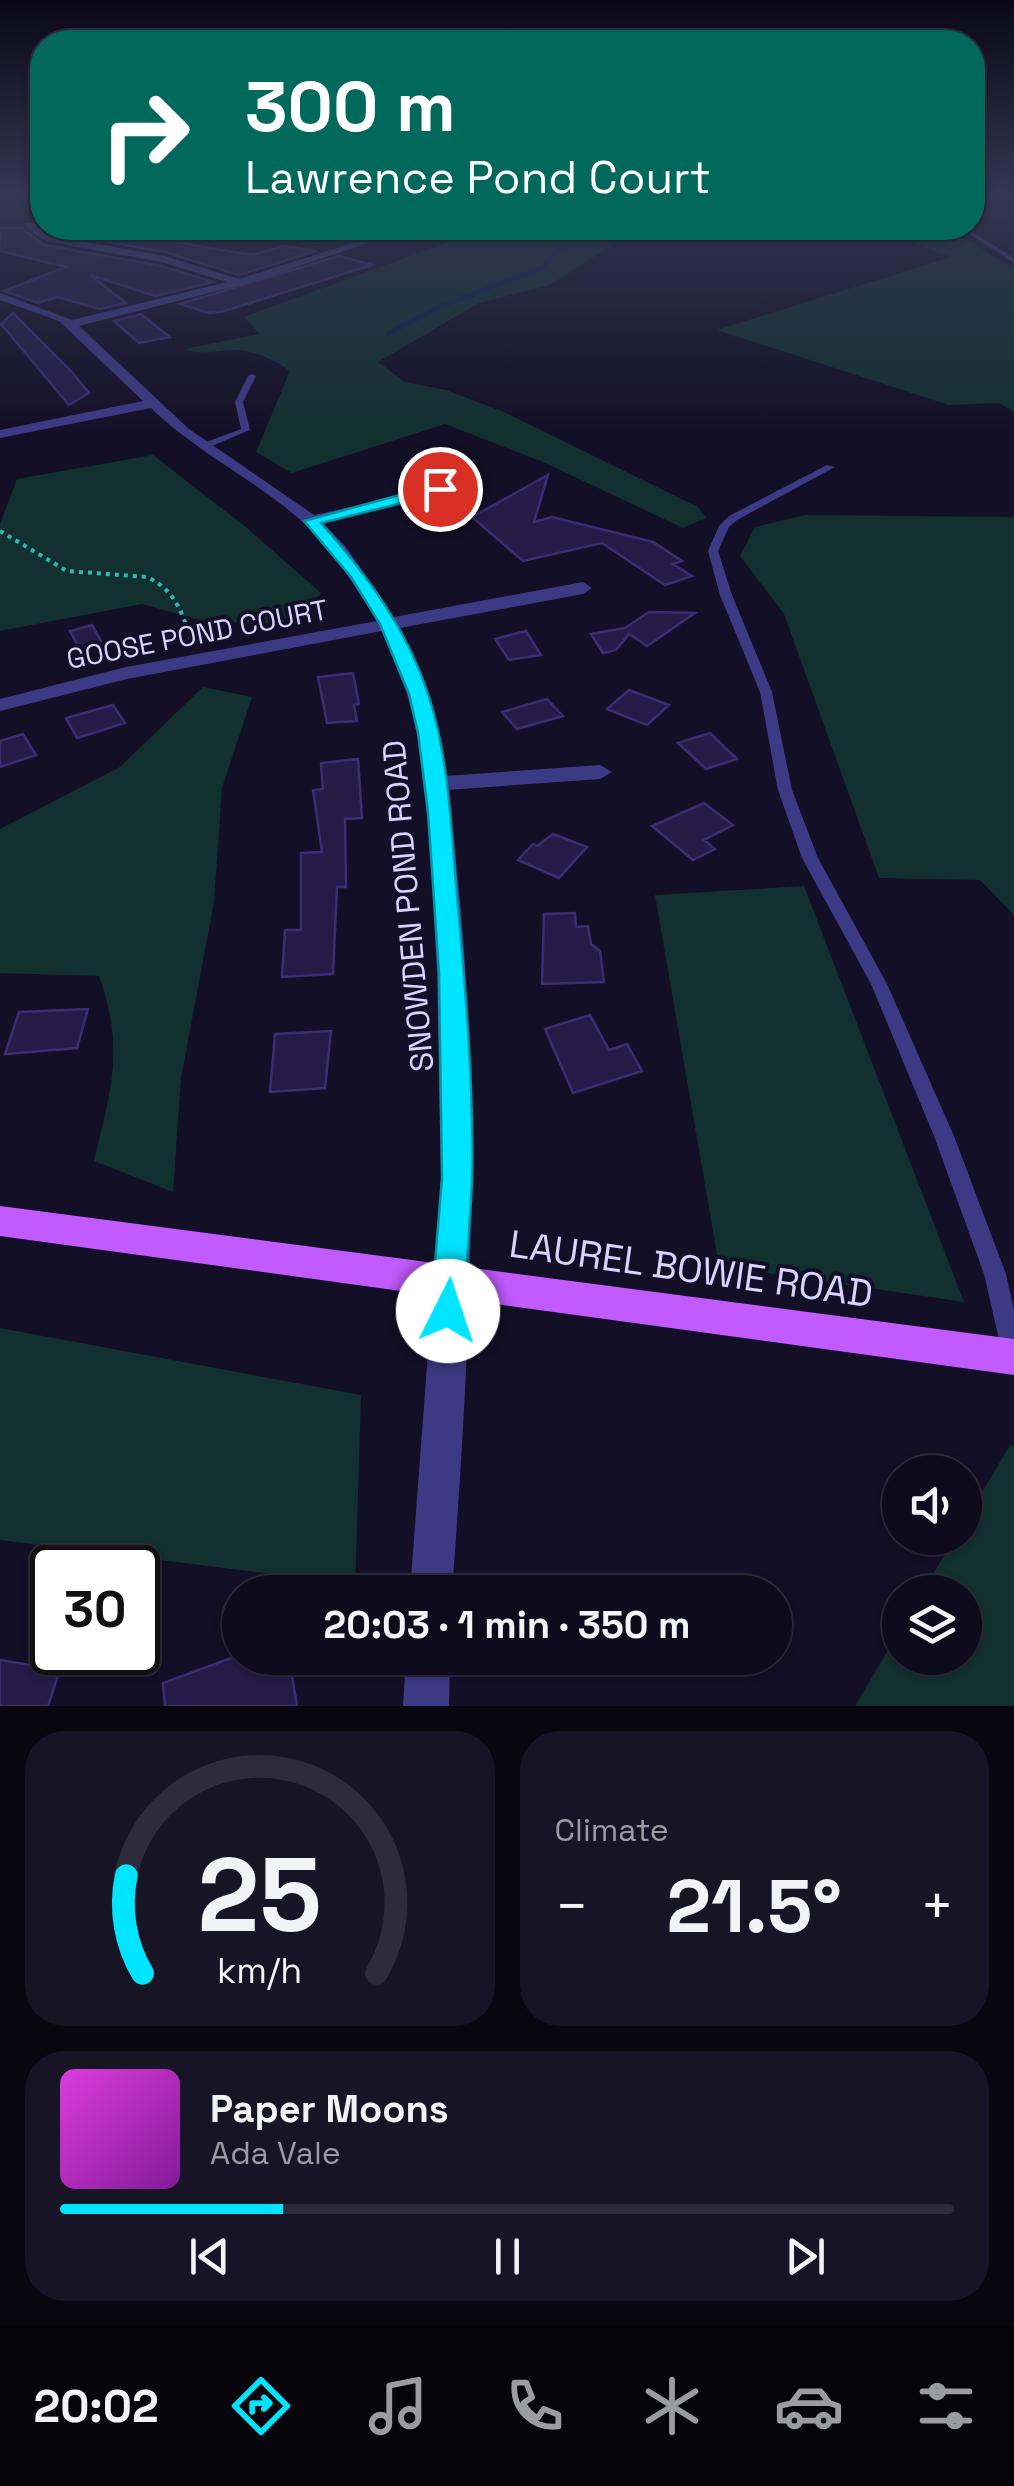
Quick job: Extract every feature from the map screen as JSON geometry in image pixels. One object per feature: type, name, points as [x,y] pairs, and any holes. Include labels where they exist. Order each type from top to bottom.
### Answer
[{"type":"main road","name":"LAUREL BOWIE ROAD","points":[[0,1221],[1014,1357]]},
{"type":"street","points":[[206,273],[237,282]]},
{"type":"street","points":[[70,324],[146,309],[267,273]]},
{"type":"street","name":"SNOWDEN POND ROAD","points":[[0,296],[41,308],[70,324],[151,404],[311,521],[349,563],[389,624],[418,694],[436,784],[452,973],[457,1178],[433,1575]]},
{"type":"street","points":[[0,434],[151,404]]},
{"type":"street","points":[[311,521],[440,489]]},
{"type":"street","name":"GOOSE POND COURT","points":[[0,705],[196,660],[582,588]]},
{"type":"street","points":[[436,784],[600,772]]},
{"type":"street","points":[[426,1706],[427,1675]]},
{"type":"lane","points":[[204,446],[246,430],[239,402],[252,376]]},
{"type":"lane","points":[[830,467],[733,518],[724,526],[713,552],[726,595],[766,692],[785,790],[810,858],[879,984],[944,1136],[995,1274],[1014,1357]]},
{"type":"path","points":[[0,531],[26,542],[64,570],[153,576],[169,590],[182,611],[196,660]]},
{"type":"green space","points":[[365,273],[569,273],[550,285],[479,303],[378,362],[405,382],[446,390],[504,412],[698,507],[706,518],[683,528],[543,462],[445,424],[292,473],[256,452],[290,371],[250,352],[184,349],[260,334],[244,317]]},
{"type":"green space","points":[[901,273],[1014,273],[1014,412],[999,403],[949,405],[717,330]]},
{"type":"green space","points":[[153,455],[247,528],[321,593],[309,614],[262,624],[204,621],[142,604],[0,631],[0,524],[17,479]]},
{"type":"green space","points":[[805,515],[1014,517],[1014,915],[980,880],[879,878],[784,614],[740,556],[755,527]]},
{"type":"green space","points":[[203,687],[252,697],[222,788],[214,902],[181,1078],[173,1192],[94,1161],[113,1069],[112,1026],[99,976],[0,973],[0,829],[120,767]]},
{"type":"green space","points":[[804,886],[964,1302],[719,1266],[655,895]]},
{"type":"green space","points":[[0,1328],[361,1395],[356,1575],[274,1575],[160,1560],[160,1545],[40,1545],[0,1540]]},
{"type":"green space","points":[[1010,1445],[1014,1446],[1014,1706],[855,1706],[882,1660],[882,1675],[982,1675],[982,1575],[932,1575],[945,1555],[982,1555],[982,1492]]},
{"type":"building","points":[[51,273],[182,273],[213,282],[155,296],[90,275],[126,303],[100,309],[57,297],[38,303],[4,291]]},
{"type":"building","points":[[284,273],[348,273],[221,312],[208,313],[180,304]]},
{"type":"building","points":[[13,313],[89,393],[69,405],[1,324]]},
{"type":"building","points":[[141,314],[170,337],[139,343],[114,321]]},
{"type":"building","points":[[548,475],[534,522],[552,517],[653,542],[682,561],[673,564],[692,576],[665,585],[602,543],[523,561],[472,517]]},
{"type":"building","points":[[649,612],[695,613],[647,646],[629,634],[616,650],[603,653],[591,634],[625,628]]},
{"type":"building","points":[[92,625],[104,646],[81,652],[70,631]]},
{"type":"building","points":[[526,631],[541,655],[509,660],[495,639]]},
{"type":"building","points":[[353,673],[359,704],[354,705],[357,721],[327,723],[318,677]]},
{"type":"building","points":[[629,690],[669,705],[647,725],[607,709]]},
{"type":"building","points":[[547,699],[563,716],[517,729],[502,712]]},
{"type":"building","points":[[113,705],[125,723],[77,738],[66,718]]},
{"type":"building","points":[[710,733],[737,759],[706,769],[678,743]]},
{"type":"building","points":[[23,734],[36,755],[0,767],[0,741]]},
{"type":"building","points":[[358,759],[362,818],[345,819],[346,887],[337,887],[333,974],[282,977],[285,930],[301,930],[301,853],[322,852],[313,790],[323,789],[321,763]]},
{"type":"building","points":[[704,803],[733,825],[704,840],[715,849],[693,860],[652,826]]},
{"type":"building","points":[[553,834],[587,847],[559,878],[518,860],[533,844],[537,846]]},
{"type":"building","points":[[575,913],[576,927],[588,926],[591,944],[600,951],[604,982],[542,984],[544,914]]},
{"type":"building","points":[[88,1009],[77,1048],[5,1054],[19,1012]]},
{"type":"building","points":[[590,1015],[609,1050],[627,1044],[642,1071],[573,1093],[545,1029]]},
{"type":"building","points":[[331,1031],[325,1088],[270,1092],[275,1034]]},
{"type":"building","points":[[0,1660],[30,1665],[30,1675],[58,1675],[48,1706],[0,1706]]},
{"type":"building","points":[[222,1661],[222,1675],[292,1675],[297,1706],[165,1706],[163,1683]]},
{"type":"waterway","points":[[478,292],[531,273]]},
{"type":"waterway","points":[[389,333],[441,306],[485,290]]},
{"type":"route","points":[[440,489],[311,521],[358,575],[389,624],[418,694],[428,733],[439,812],[452,973],[457,1178],[448,1311]]}]
